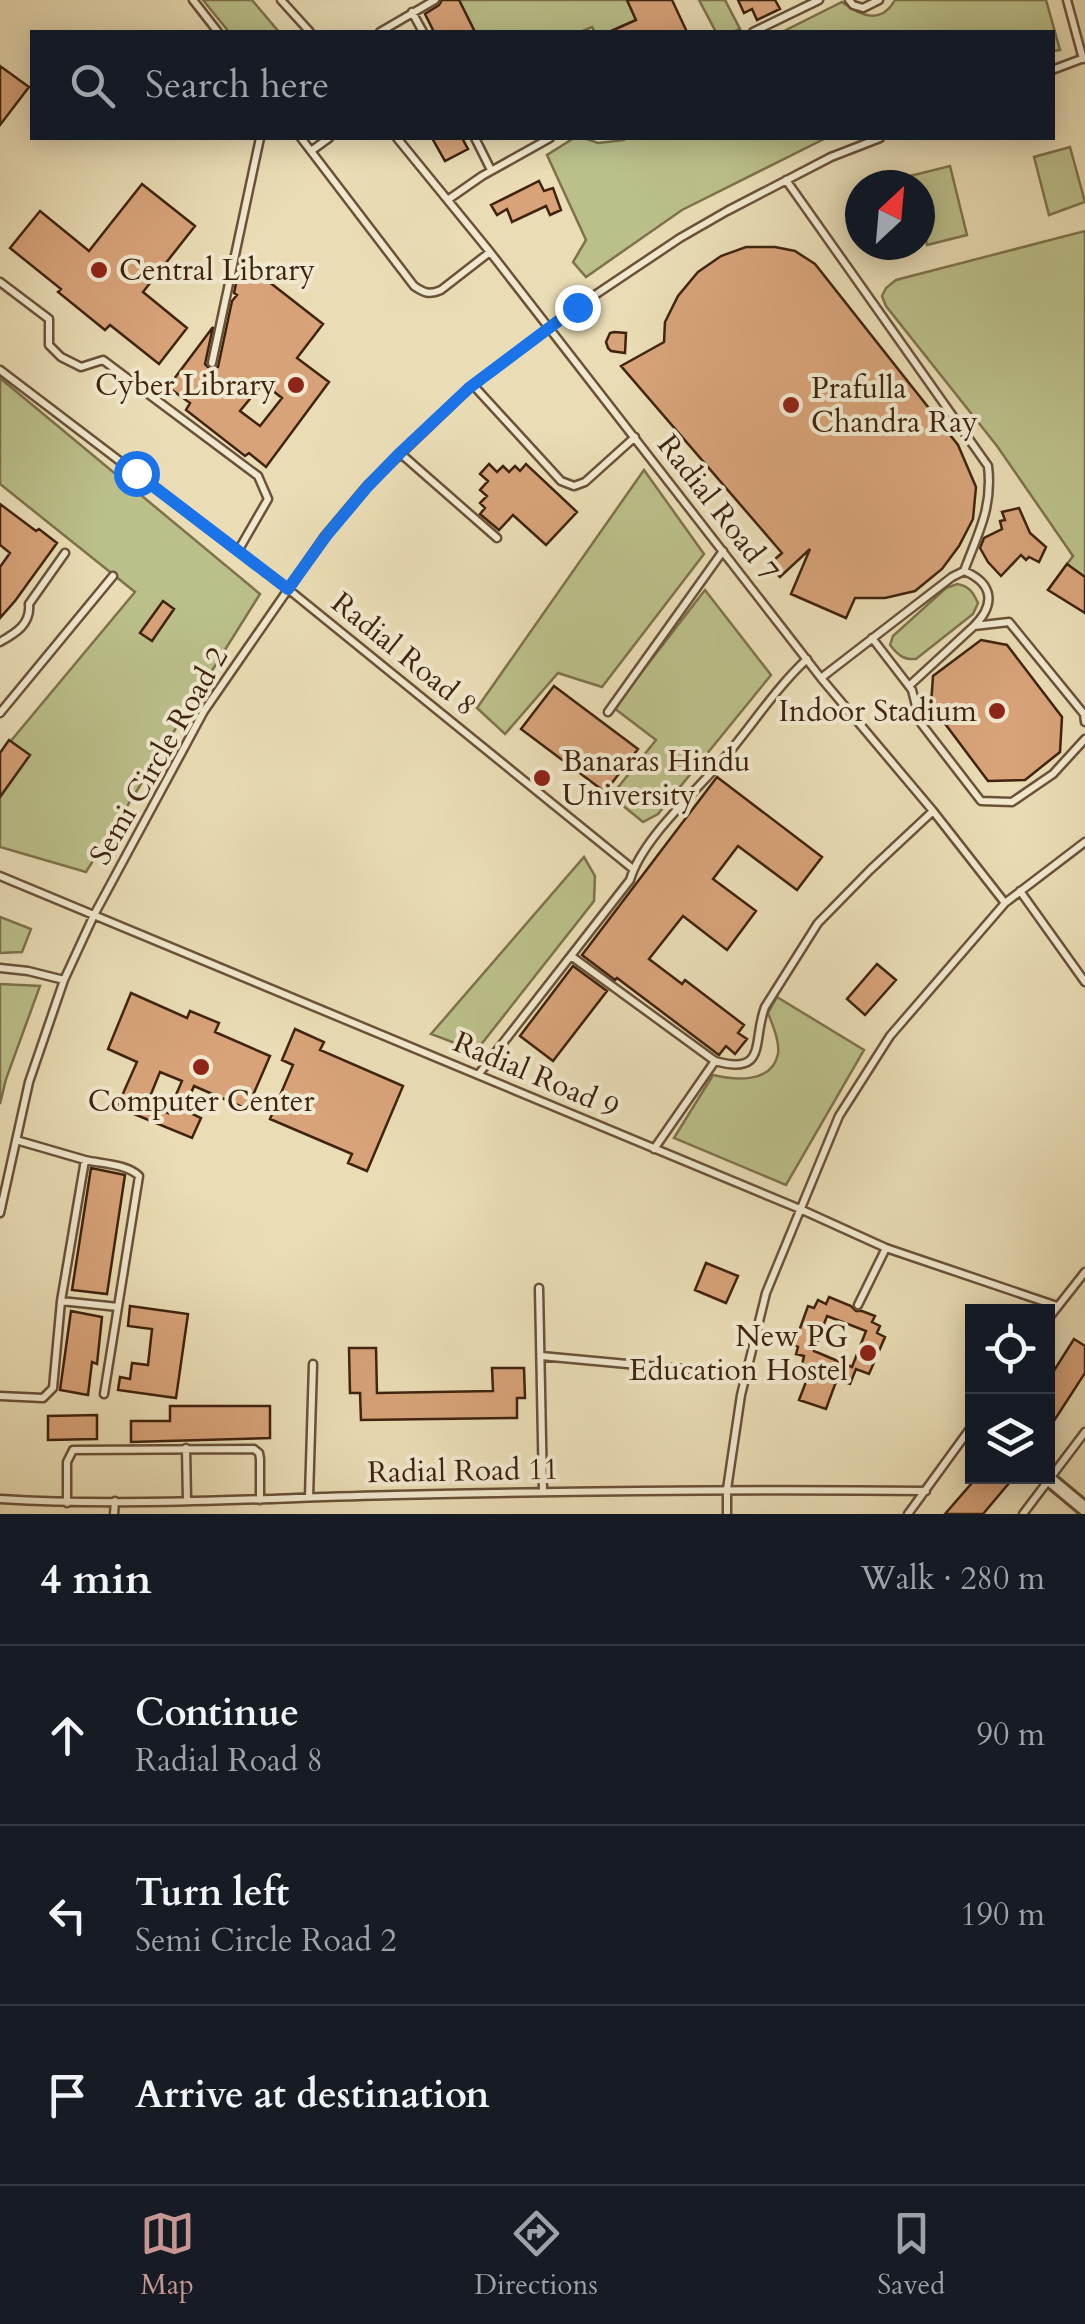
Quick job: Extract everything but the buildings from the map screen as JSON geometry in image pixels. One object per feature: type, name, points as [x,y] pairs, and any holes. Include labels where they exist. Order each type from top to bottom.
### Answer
[{"type":"street","points":[[1055,1484],[1085,1508]]},
{"type":"lane","points":[[193,0],[216,30]]},
{"type":"lane","points":[[281,0],[308,30]]},
{"type":"lane","points":[[383,30],[435,0]]},
{"type":"lane","points":[[757,30],[819,0]]},
{"type":"lane","points":[[849,0],[863,8],[879,0]]},
{"type":"lane","points":[[1055,69],[1084,58],[1066,0]]},
{"type":"lane","points":[[412,12],[422,30]]},
{"type":"lane","points":[[212,362],[260,140]]},
{"type":"lane","points":[[302,140],[414,286],[424,292],[441,290],[490,252]]},
{"type":"lane","points":[[311,151],[325,140]]},
{"type":"lane","name":"Radial Road 7","points":[[400,140],[821,678],[1005,903]]},
{"type":"lane","points":[[476,140],[491,170]]},
{"type":"lane","points":[[448,199],[546,140]]},
{"type":"lane","name":"Semi Circle Road 2","points":[[0,1213],[29,1082],[64,980],[94,915],[204,711],[326,536],[368,486],[473,384],[548,329],[680,238],[831,156],[875,140]]},
{"type":"lane","points":[[786,180],[988,466],[990,485],[988,508],[964,571],[952,576],[821,678]]},
{"type":"lane","points":[[0,282],[50,319],[49,345],[62,357],[80,367],[103,360],[258,476],[268,498],[238,551]]},
{"type":"lane","name":"Radial Road 8","points":[[0,370],[288,589],[633,870]]},
{"type":"lane","points":[[473,384],[561,482],[574,486],[584,482],[635,436]]},
{"type":"lane","points":[[400,453],[497,538]]},
{"type":"lane","points":[[608,712],[723,551]]},
{"type":"lane","points":[[0,642],[26,622],[29,604],[65,553]]},
{"type":"lane","points":[[909,686],[982,618],[988,605],[988,591],[977,577],[964,571]]},
{"type":"lane","points":[[1,710],[113,576]]},
{"type":"lane","points":[[974,626],[1010,622],[1085,718]]},
{"type":"lane","points":[[872,638],[909,686],[920,722],[981,800],[1012,802],[1052,774],[1085,739]]},
{"type":"lane","points":[[478,1075],[630,880],[648,844],[727,755],[788,676],[807,660]]},
{"type":"lane","points":[[571,956],[714,1061],[743,1065],[752,1060],[759,1044],[760,1019],[765,1008],[818,923],[933,811]]},
{"type":"lane","points":[[727,1514],[727,1489],[746,1375],[766,1293],[838,1116],[890,1036],[1005,903],[1085,842]]},
{"type":"lane","name":"Radial Road 9","points":[[0,876],[886,1248],[1057,1306]]},
{"type":"lane","points":[[1020,891],[1085,982]]},
{"type":"lane","points":[[0,968],[28,970],[64,980]]},
{"type":"lane","points":[[654,1149],[714,1061]]},
{"type":"lane","points":[[16,1140],[126,1168],[139,1176],[104,1394]]},
{"type":"lane","points":[[0,1396],[43,1398],[50,1394],[61,1301],[86,1160]]},
{"type":"lane","points":[[858,1305],[886,1248]]},
{"type":"lane","points":[[1055,1309],[1085,1272]]},
{"type":"lane","points":[[539,1288],[543,1491]]},
{"type":"lane","points":[[61,1301],[118,1307]]},
{"type":"lane","points":[[542,1356],[746,1375]]},
{"type":"lane","points":[[310,1497],[313,1364]]},
{"type":"lane","points":[[1055,1471],[1085,1432]]},
{"type":"lane","points":[[908,1514],[965,1436]]},
{"type":"lane","points":[[67,1503],[66,1462],[74,1450],[186,1448],[254,1449],[260,1459],[260,1500]]},
{"type":"lane","points":[[186,1448],[187,1501]]},
{"type":"lane","points":[[1023,1514],[1045,1484]]},
{"type":"lane","name":"Radial Road 11","points":[[0,1499],[67,1503],[543,1491],[926,1491]]},
{"type":"lane","points":[[114,1514],[115,1500]]},
{"type":"green space","points":[[203,0],[252,0],[277,30],[227,30]]},
{"type":"green space","points":[[459,0],[627,0],[636,20],[614,30],[592,27],[474,30]]},
{"type":"green space","points":[[699,0],[725,0],[740,29],[715,30]]},
{"type":"green space","points":[[895,0],[1046,0],[1054,30],[786,30],[842,2],[870,16],[889,8]]},
{"type":"green space","points":[[571,140],[822,140],[682,210],[586,277],[573,262],[586,240],[547,155]]},
{"type":"green space","points":[[1070,147],[1085,202],[1049,215],[1034,157]]},
{"type":"green space","points":[[950,166],[967,235],[935,243],[935,170]]},
{"type":"green space","points":[[1085,231],[1085,612],[1048,590],[1073,556],[997,446],[882,296],[896,280]]},
{"type":"green space","points":[[0,378],[260,594],[86,872],[0,847],[0,754],[135,592],[0,484]]},
{"type":"green space","points":[[644,470],[704,554],[602,687],[558,673],[505,734],[477,708]]},
{"type":"green space","points":[[957,584],[968,588],[976,599],[973,614],[916,659],[898,654],[890,645],[893,636],[946,588]]},
{"type":"green space","points":[[705,590],[771,675],[658,814],[643,822],[611,796],[656,740],[614,708]]},
{"type":"green space","points":[[584,857],[595,876],[594,901],[476,1051],[431,1034]]},
{"type":"green space","points":[[0,917],[31,929],[22,952],[0,953]]},
{"type":"green space","points":[[0,984],[40,986],[0,1104]]},
{"type":"green space","points":[[777,997],[864,1050],[786,1185],[674,1138],[713,1075],[751,1078],[774,1064],[778,1044],[768,1013]]},
{"type":"place","name":"Central Library","points":[[99,270]]},
{"type":"place","name":"Cyber Library","points":[[296,385]]},
{"type":"place","name":"Prafulla Chandra Ray","points":[[791,405]]},
{"type":"place","name":"Indoor Stadium","points":[[997,711]]},
{"type":"place","name":"Banaras Hindu University","points":[[542,778]]},
{"type":"place","name":"Computer Center","points":[[201,1067]]},
{"type":"place","name":"New PG Education Hostel","points":[[868,1353]]},
{"type":"route","points":[[136,473],[288,589],[326,536],[400,453],[469,388],[577,307]]}]
